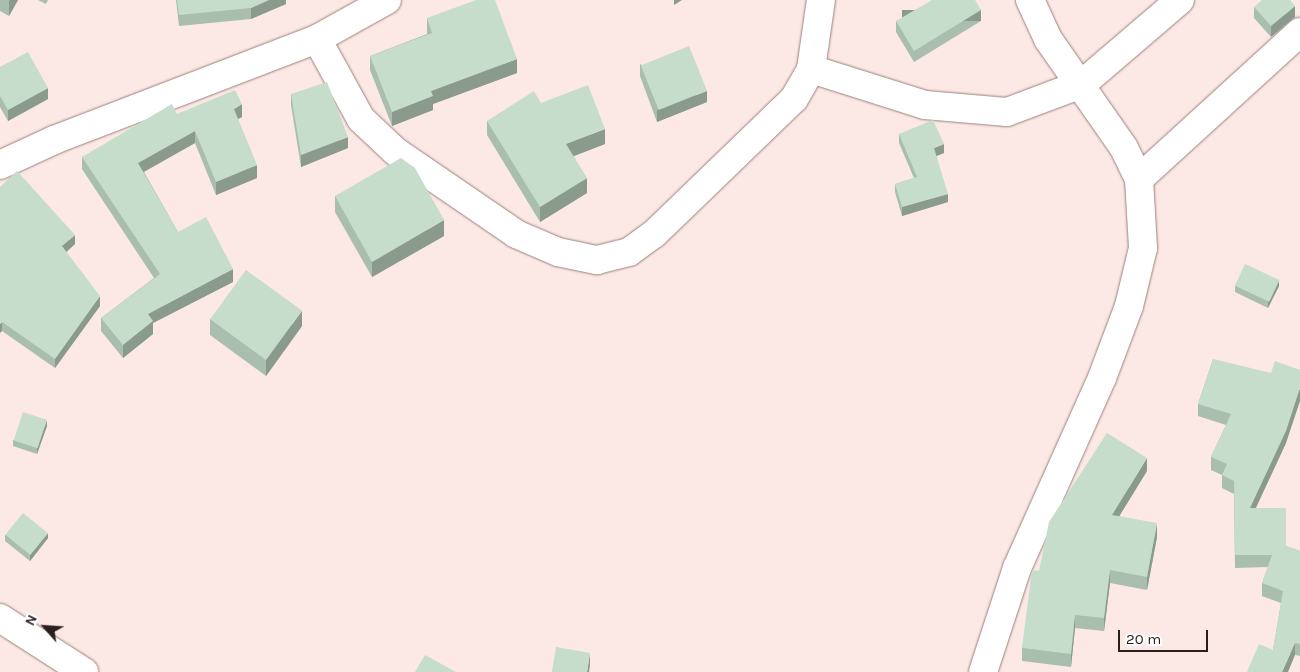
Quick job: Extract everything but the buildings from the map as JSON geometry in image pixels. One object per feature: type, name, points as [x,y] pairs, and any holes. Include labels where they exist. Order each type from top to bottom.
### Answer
[{"type":"street","points":[[0,165],[54,140],[316,39],[387,0]]},
{"type":"street","points":[[316,39],[361,119],[395,152],[516,234],[558,252],[597,260],[629,252],[654,234],[717,169],[764,131],[794,99],[811,69],[821,0]]},
{"type":"street","points":[[983,672],[1017,568],[1128,306],[1143,248],[1139,179],[1082,84],[1048,39],[1030,0]]},
{"type":"street","points":[[811,69],[925,105],[979,112],[1006,112],[1082,84],[1180,0]]},
{"type":"street","points":[[1139,179],[1300,32]]},
{"type":"street","points":[[0,618],[84,672]]}]
